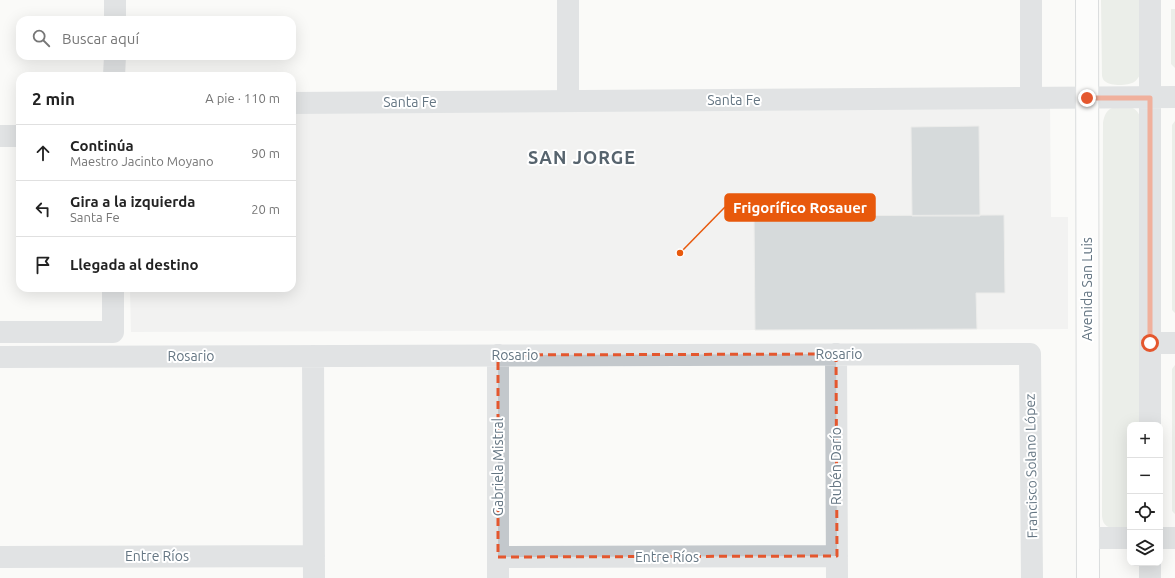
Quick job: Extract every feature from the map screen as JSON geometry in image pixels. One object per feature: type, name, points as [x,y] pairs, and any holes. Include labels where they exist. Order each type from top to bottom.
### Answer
[{"type":"main road","name":"Avenida San Luis","points":[[1087,0],[1088,578]]},
{"type":"street","points":[[115,0],[115,16]]},
{"type":"street","points":[[568,0],[568,101]]},
{"type":"street","points":[[1031,0],[1031,98]]},
{"type":"street","points":[[1150,0],[1150,422]]},
{"type":"street","points":[[114,60],[114,72]]},
{"type":"street","name":"Santa Fe","points":[[296,103],[1175,97]]},
{"type":"street","points":[[0,136],[16,136]]},
{"type":"street","points":[[0,332],[113,332],[113,292]]},
{"type":"street","points":[[1150,343],[1175,343]]},
{"type":"street","name":"Rubén Darío","points":[[836,354],[837,578]]},
{"type":"street","name":"Rosario","points":[[0,357],[1030,354]]},
{"type":"street","name":"Francisco Solano López","points":[[1030,354],[1032,578]]},
{"type":"street","name":"Gabriela Mistral","points":[[498,355],[498,568]]},
{"type":"street","points":[[313,356],[314,578]]},
{"type":"street","points":[[1088,538],[1127,538]]},
{"type":"street","points":[[1163,538],[1175,538]]},
{"type":"street","name":"Entre Ríos","points":[[0,557],[314,556]]},
{"type":"street","name":"Entre Ríos","points":[[498,568],[837,556]]},
{"type":"street","points":[[1150,566],[1150,578]]},
{"type":"highlighted area","points":[[836,354],[837,556],[498,557],[498,355]]},
{"type":"shaded area","points":[[1101,0],[1140,0],[1140,75],[1136,81],[1131,83],[1115,85],[1106,82],[1102,76]]},
{"type":"shaded area","points":[[1171,9],[1175,9],[1175,68],[1171,64]]},
{"type":"shaded area","points":[[1050,106],[1051,217],[1068,217],[1068,329],[131,332],[130,292],[296,292],[296,109]]},
{"type":"shaded area","points":[[1114,107],[1130,107],[1136,110],[1140,117],[1140,422],[1127,422],[1127,528],[1108,527],[1105,525],[1102,516],[1103,123],[1109,110]]},
{"type":"shaded area","points":[[1175,121],[1175,313],[1172,310],[1172,125]]},
{"type":"shaded area","points":[[1175,365],[1175,514],[1172,511],[1172,369]]},
{"type":"building","points":[[979,126],[980,216],[912,216],[911,127]]},
{"type":"building","points":[[1004,215],[1005,293],[976,293],[977,329],[755,330],[754,216]]},
{"type":"place","name":"Frigorífico Rosauer","points":[[680,253]]},
{"type":"district","name":"SAN JORGE","points":[[582,158]]},
{"type":"route","points":[[1087,98],[1150,98],[1150,343]]}]
